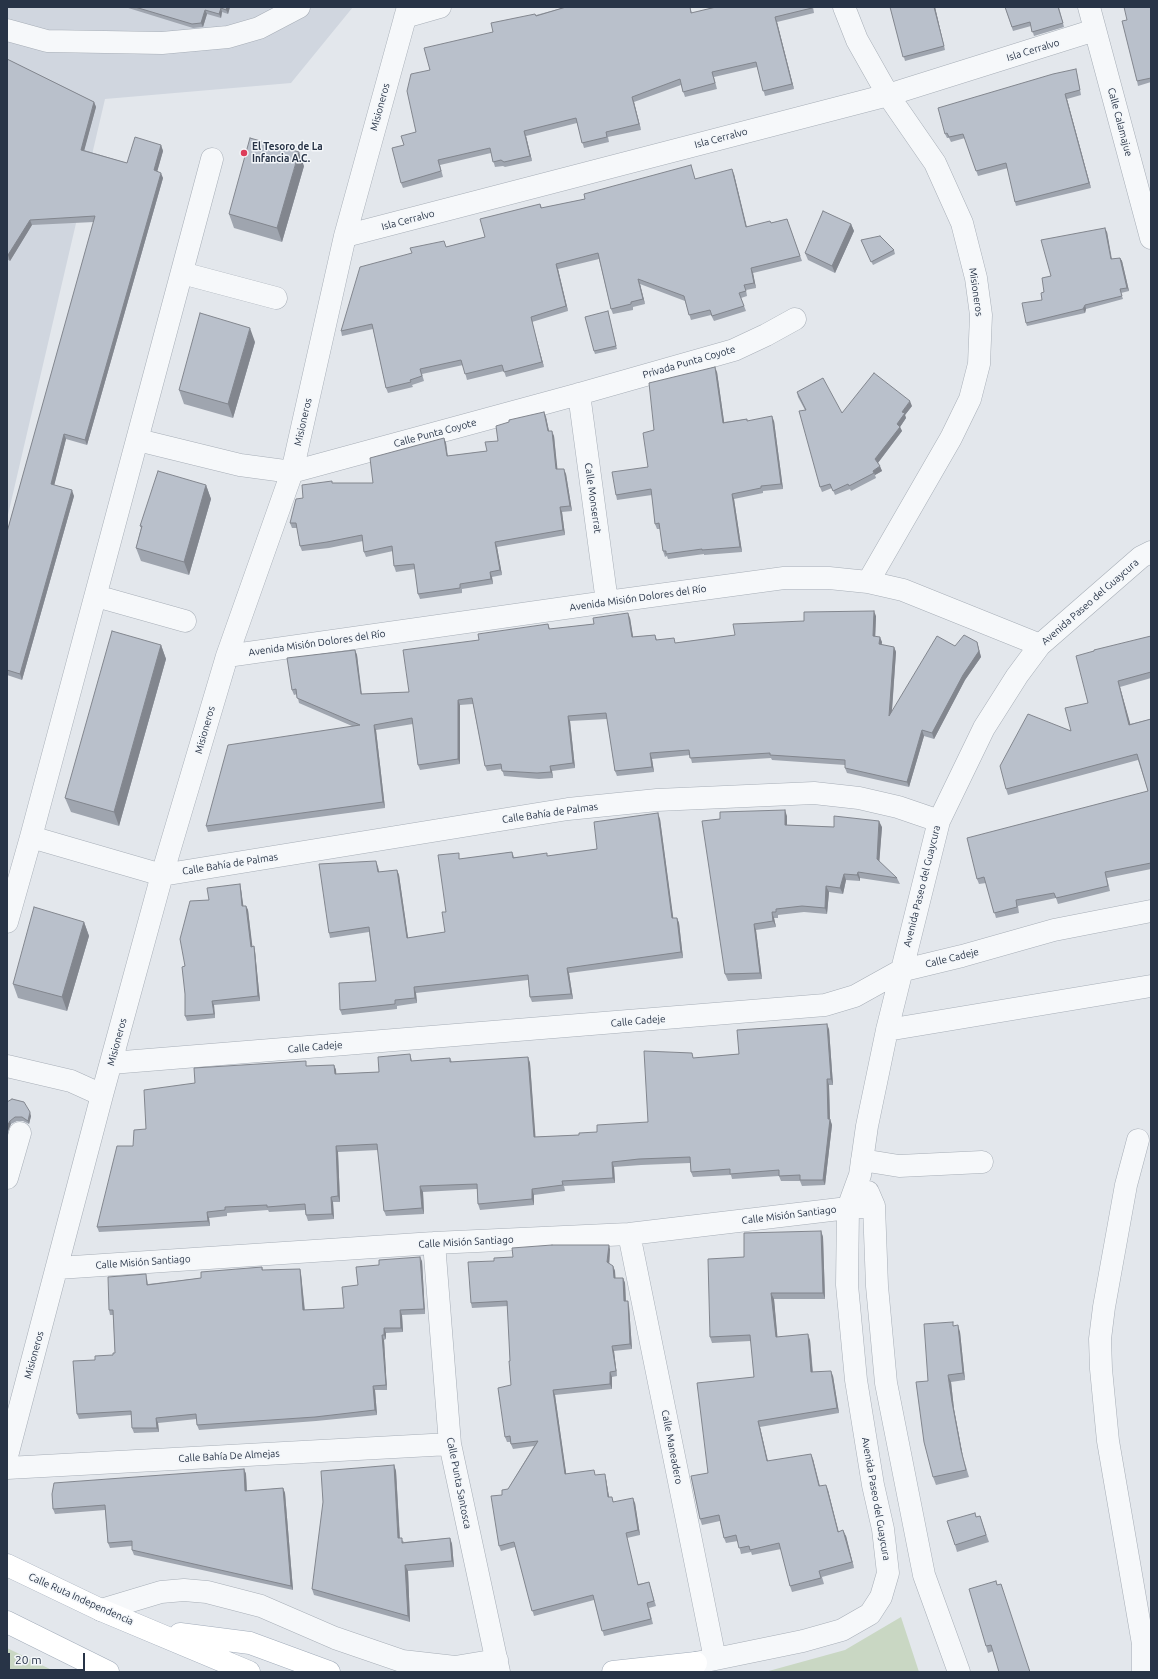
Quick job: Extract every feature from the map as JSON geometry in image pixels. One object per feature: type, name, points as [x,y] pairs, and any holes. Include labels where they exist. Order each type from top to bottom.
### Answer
[{"type":"main road","name":"Calle Ruta Independencia","points":[[7,1565],[101,1610],[155,1631]]},
{"type":"main road","points":[[7,1622],[108,1672]]},
{"type":"main road","points":[[155,1631],[250,1672]]},
{"type":"main road","points":[[155,1631],[250,1643],[329,1672]]},
{"type":"main road","points":[[613,1672],[706,1661]]},
{"type":"street","points":[[7,30],[47,41],[162,43],[228,36],[259,28],[298,7]]},
{"type":"street","points":[[406,12],[440,7]]},
{"type":"street","name":"Misioneros","points":[[844,7],[857,40],[888,95],[935,163],[962,222],[976,278],[981,315],[979,364],[970,399],[951,438],[868,582]]},
{"type":"street","name":"Calle Calamajue","points":[[1089,7],[1151,238]]},
{"type":"street","name":"Misioneros","points":[[7,1456],[58,1268],[102,1095],[162,876],[226,656],[292,472],[345,236],[406,12]]},
{"type":"street","name":"Isla Cerralvo","points":[[345,236],[888,95],[1095,30]]},
{"type":"street","points":[[7,922],[138,440],[212,159]]},
{"type":"street","points":[[182,272],[276,298]]},
{"type":"street","name":"Privada Punta Coyote","points":[[578,394],[734,350],[795,319]]},
{"type":"street","name":"Calle Punta Coyote","points":[[292,472],[578,394]]},
{"type":"street","name":"Calle Monserrat","points":[[578,394],[607,602]]},
{"type":"street","points":[[138,440],[240,465],[292,472]]},
{"type":"street","name":"Avenida Paseo del Guaycura","points":[[672,1672],[706,1661],[803,1641],[842,1630],[870,1614],[881,1597],[888,1572],[883,1529],[873,1485],[856,1380],[847,1285],[848,1208],[861,1168],[867,1126],[900,971],[939,821],[984,728],[1017,676],[1040,645],[1141,557],[1151,552]]},
{"type":"street","name":"Avenida Misión Dolores del Río","points":[[226,656],[784,578],[830,578],[868,582],[903,590],[1040,645]]},
{"type":"street","points":[[96,596],[185,621]]},
{"type":"street","name":"Calle Bahía de Palmas","points":[[162,876],[568,810],[657,800],[814,793],[859,798],[898,807],[939,821]]},
{"type":"street","points":[[31,837],[162,876]]},
{"type":"street","name":"Calle Cadeje","points":[[111,1063],[825,1005],[855,996],[900,971],[962,956],[1054,930],[1151,911]]},
{"type":"street","points":[[887,1030],[1151,986]]},
{"type":"street","points":[[7,1066],[71,1081],[102,1095]]},
{"type":"street","points":[[7,1178],[20,1133]]},
{"type":"street","points":[[1138,1140],[1126,1185],[1104,1307],[1100,1339],[1101,1369],[1108,1441],[1143,1644],[1143,1672]]},
{"type":"street","points":[[959,1672],[924,1575],[886,1383],[877,1286],[874,1206],[861,1168],[982,1162]]},
{"type":"street","name":"Calle Misión Santiago","points":[[58,1268],[434,1243],[629,1234],[874,1206]]},
{"type":"street","name":"Calle Maneadero","points":[[629,1234],[706,1661]]},
{"type":"street","name":"Calle Punta Santosca","points":[[434,1243],[450,1444],[498,1666]]},
{"type":"street","name":"Calle Bahía De Almejas","points":[[7,1468],[450,1444]]},
{"type":"street","points":[[101,1610],[161,1592],[184,1590],[207,1592],[262,1606],[335,1638],[402,1661],[455,1667],[498,1666]]},
{"type":"shaded area","points":[[7,7],[353,7],[291,83],[105,99],[7,519]]},
{"type":"green space","points":[[901,1617],[919,1672],[765,1672],[845,1650]]},
{"type":"green space","points":[[7,1648],[56,1672],[7,1672]]},
{"type":"building","points":[[135,7],[227,7],[226,10],[221,8],[219,14],[205,10],[201,23],[192,24]]},
{"type":"building","points":[[566,7],[690,7],[691,13],[716,7],[812,8],[775,17],[792,84],[763,91],[756,62],[712,72],[715,83],[683,92],[680,79],[632,97],[639,124],[606,132],[607,137],[582,143],[576,118],[524,131],[530,156],[504,162],[501,160],[493,162],[490,148],[438,160],[441,171],[401,183],[392,148],[404,145],[401,136],[416,132],[407,91],[411,74],[430,70],[424,48],[493,32],[491,23],[535,14],[536,16]]},
{"type":"building","points":[[890,7],[934,7],[944,46],[903,57]]},
{"type":"building","points":[[1005,7],[1058,7],[1063,23],[1032,32],[1030,22],[1012,27]]},
{"type":"building","points":[[1124,7],[1151,7],[1151,78],[1137,81],[1122,21],[1127,20]]},
{"type":"building","points":[[7,59],[94,102],[81,150],[127,163],[135,137],[161,145],[154,170],[161,173],[85,440],[64,434],[51,484],[72,490],[20,674],[7,670],[7,532],[95,216],[30,220],[7,255]]},
{"type":"building","points":[[1076,69],[1080,90],[1065,94],[1089,183],[1015,202],[1006,163],[976,171],[963,134],[949,137],[947,133],[945,134],[938,108],[1053,74]]},
{"type":"building","points":[[250,138],[299,152],[277,228],[229,214]]},
{"type":"building","points":[[691,165],[695,179],[732,169],[746,227],[770,221],[771,223],[787,219],[800,256],[751,268],[754,283],[744,285],[746,291],[739,293],[744,306],[712,316],[710,310],[689,315],[684,296],[638,279],[643,299],[611,309],[598,253],[556,264],[566,306],[531,317],[542,362],[504,372],[502,365],[465,374],[461,360],[420,369],[422,376],[410,380],[411,382],[386,388],[372,324],[341,331],[360,267],[412,253],[410,248],[444,241],[446,247],[485,237],[480,219],[540,204],[541,208],[585,199],[584,194]]},
{"type":"building","points":[[823,211],[851,224],[832,266],[805,253]]},
{"type":"building","points":[[1105,228],[1111,259],[1120,258],[1127,288],[1120,289],[1122,296],[1085,305],[1083,309],[1026,323],[1022,303],[1042,300],[1041,293],[1044,292],[1042,278],[1051,276],[1041,240]]},
{"type":"building","points":[[880,236],[894,250],[871,262],[861,240]]},
{"type":"building","points":[[608,311],[616,346],[594,351],[585,317]]},
{"type":"building","points":[[200,313],[250,328],[228,404],[179,390]]},
{"type":"building","points":[[715,367],[723,423],[747,419],[747,421],[772,416],[781,484],[761,486],[761,488],[732,494],[740,547],[702,549],[666,554],[666,551],[663,551],[659,523],[655,524],[651,489],[616,495],[612,472],[648,467],[643,433],[654,430],[649,383]]},
{"type":"building","points":[[874,373],[910,401],[902,412],[905,413],[897,424],[900,427],[875,459],[880,466],[873,471],[874,473],[849,486],[848,484],[833,491],[830,484],[820,487],[799,411],[806,410],[797,392],[823,378],[842,413]]},
{"type":"building","points":[[544,412],[548,431],[552,431],[556,469],[564,469],[570,506],[560,507],[563,530],[495,542],[500,570],[490,572],[491,579],[460,584],[460,588],[418,594],[414,564],[394,566],[392,546],[364,552],[362,535],[300,546],[296,523],[290,523],[296,499],[303,498],[302,485],[332,481],[332,483],[373,483],[370,458],[444,438],[447,456],[487,451],[485,442],[498,441],[496,426],[509,422],[509,420]]},
{"type":"building","points":[[158,471],[206,485],[184,562],[136,548],[142,526],[140,526]]},
{"type":"building","points":[[874,611],[873,636],[880,637],[879,644],[894,647],[889,716],[937,636],[955,646],[964,635],[977,642],[979,651],[963,675],[932,733],[922,730],[907,782],[845,768],[845,760],[770,755],[770,753],[690,758],[689,750],[650,753],[652,767],[615,771],[606,713],[568,716],[573,763],[550,766],[551,772],[537,773],[502,771],[501,764],[485,766],[472,698],[458,700],[458,759],[418,765],[412,718],[374,725],[383,802],[206,826],[228,745],[360,725],[297,698],[296,689],[292,690],[287,658],[355,650],[361,694],[409,692],[403,650],[479,640],[478,634],[548,624],[549,629],[594,624],[593,618],[628,613],[632,637],[655,635],[656,640],[674,638],[675,643],[735,635],[733,624],[804,621],[804,612]]},
{"type":"building","points":[[112,631],[161,645],[114,812],[65,798]]},
{"type":"building","points":[[1151,636],[1151,672],[1118,681],[1129,725],[1151,719],[1151,863],[1105,872],[1108,886],[1056,898],[1054,893],[1016,900],[1017,907],[994,913],[984,877],[977,879],[967,838],[1148,791],[1137,754],[1006,789],[1000,766],[1028,714],[1071,731],[1065,708],[1088,703],[1076,656]]},
{"type":"building","points":[[785,810],[785,825],[834,827],[834,816],[879,821],[877,859],[897,878],[858,872],[857,875],[844,874],[840,888],[826,886],[825,908],[802,906],[776,909],[776,912],[772,912],[773,921],[754,924],[760,973],[725,974],[702,821],[720,819],[720,812]]},
{"type":"building","points":[[658,813],[672,918],[677,918],[681,952],[567,968],[571,994],[530,997],[528,975],[414,987],[415,998],[395,1000],[395,1004],[340,1010],[339,983],[376,981],[369,927],[329,933],[319,864],[376,861],[378,872],[397,870],[407,938],[445,932],[442,912],[446,912],[438,855],[459,853],[459,859],[512,852],[513,858],[547,853],[547,856],[597,849],[594,822]]},
{"type":"building","points":[[240,884],[242,906],[246,906],[251,947],[254,946],[258,996],[212,1001],[214,1014],[185,1016],[185,994],[182,967],[185,966],[180,939],[190,901],[209,900],[207,888]]},
{"type":"building","points":[[34,907],[84,922],[62,997],[13,984]]},
{"type":"building","points":[[827,1024],[831,1079],[827,1079],[828,1119],[830,1119],[823,1180],[800,1180],[800,1175],[779,1176],[779,1170],[730,1174],[730,1169],[691,1172],[690,1157],[639,1159],[612,1162],[613,1178],[562,1181],[563,1185],[532,1189],[532,1199],[478,1204],[477,1184],[420,1186],[422,1208],[384,1211],[377,1144],[336,1146],[338,1196],[331,1197],[332,1214],[306,1215],[305,1204],[267,1207],[267,1205],[225,1207],[225,1210],[207,1212],[208,1221],[97,1227],[117,1146],[133,1146],[134,1130],[146,1129],[144,1090],[195,1083],[194,1068],[306,1061],[306,1066],[334,1065],[335,1074],[379,1072],[378,1057],[410,1054],[411,1061],[450,1058],[450,1062],[528,1057],[534,1137],[579,1135],[579,1133],[597,1132],[597,1125],[648,1122],[644,1051],[692,1053],[693,1058],[739,1054],[737,1030]]},
{"type":"building","points":[[12,1099],[24,1102],[30,1112],[28,1121],[22,1117],[15,1117],[7,1126],[7,1102]]},
{"type":"building","points":[[821,1231],[823,1293],[771,1293],[776,1337],[808,1334],[811,1372],[831,1371],[837,1408],[758,1421],[767,1461],[811,1454],[819,1486],[826,1485],[838,1532],[843,1530],[852,1562],[819,1571],[821,1578],[790,1586],[779,1543],[750,1550],[749,1546],[739,1548],[736,1535],[724,1538],[719,1515],[700,1519],[691,1476],[708,1473],[697,1383],[754,1377],[750,1335],[710,1337],[708,1259],[744,1257],[744,1233]]},
{"type":"building","points":[[552,1245],[609,1245],[607,1262],[613,1266],[614,1278],[623,1278],[624,1301],[628,1301],[630,1344],[612,1346],[616,1371],[610,1372],[610,1384],[553,1390],[565,1474],[594,1470],[595,1475],[605,1474],[608,1497],[612,1497],[613,1502],[633,1498],[638,1530],[626,1533],[638,1585],[649,1582],[654,1601],[647,1603],[651,1619],[602,1631],[593,1595],[532,1611],[514,1542],[499,1546],[491,1496],[502,1495],[502,1490],[508,1489],[538,1441],[511,1444],[510,1436],[505,1437],[498,1388],[511,1385],[507,1301],[471,1303],[468,1262],[494,1261],[494,1258],[513,1257],[512,1248]]},
{"type":"building","points":[[420,1257],[424,1309],[400,1310],[401,1328],[384,1328],[384,1335],[382,1335],[386,1385],[373,1386],[375,1410],[315,1417],[197,1425],[196,1414],[156,1418],[157,1428],[132,1428],[131,1411],[77,1414],[73,1361],[95,1360],[95,1356],[113,1355],[113,1353],[115,1353],[113,1310],[109,1310],[108,1277],[146,1274],[147,1285],[201,1278],[201,1272],[262,1267],[262,1270],[300,1269],[303,1310],[344,1308],[342,1287],[358,1285],[356,1267],[379,1265],[379,1260]]},
{"type":"building","points":[[953,1322],[953,1326],[958,1325],[963,1373],[948,1375],[966,1470],[933,1477],[924,1442],[916,1382],[928,1381],[924,1324]]},
{"type":"building","points":[[394,1465],[398,1538],[402,1538],[402,1543],[450,1538],[452,1561],[405,1565],[408,1616],[312,1589],[323,1502],[321,1471]]},
{"type":"building","points":[[244,1469],[245,1491],[283,1488],[291,1586],[132,1550],[132,1541],[108,1543],[105,1505],[53,1509],[52,1494],[54,1483]]},
{"type":"building","points":[[975,1513],[976,1517],[980,1516],[986,1535],[955,1545],[947,1521]]},
{"type":"building","points":[[996,1581],[997,1585],[1001,1584],[1030,1672],[999,1672],[991,1645],[986,1646],[969,1589]]},
{"type":"place","name":"El Tesoro de La Infancia A.C.","points":[[244,153]]}]
